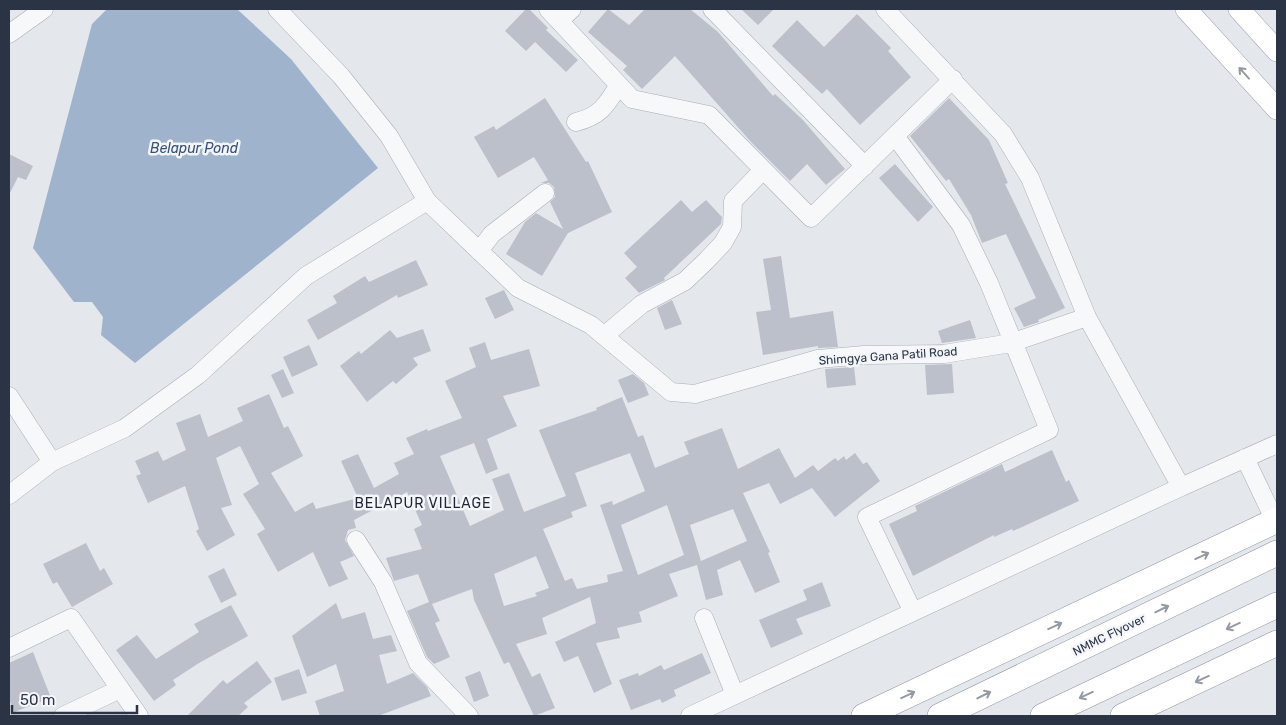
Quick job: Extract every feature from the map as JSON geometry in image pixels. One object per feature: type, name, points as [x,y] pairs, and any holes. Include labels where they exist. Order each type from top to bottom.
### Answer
[{"type":"highway","points":[[864,716],[1276,521]]},
{"type":"highway","name":"NMMC Flyover","points":[[940,716],[1277,554]]},
{"type":"highway","points":[[1043,716],[1277,605]]},
{"type":"highway","points":[[1123,716],[1277,643]]},
{"type":"main road","points":[[1186,9],[1277,109]]},
{"type":"main road","points":[[1239,9],[1277,51]]},
{"type":"street","points":[[9,34],[44,9]]},
{"type":"street","name":"Shimgya Gana Patil Road","points":[[278,9],[341,76],[389,136],[427,201],[518,288],[591,325],[671,392],[695,394],[818,359],[864,355],[944,354],[1012,343],[1087,317]]},
{"type":"street","points":[[572,9],[553,15],[632,99],[709,114],[811,218],[953,79]]},
{"type":"street","points":[[712,9],[865,166]]},
{"type":"street","points":[[885,9],[1003,134],[1030,178],[1087,317],[1181,487]]},
{"type":"street","points":[[576,122],[596,114],[619,86]]},
{"type":"street","points":[[895,136],[961,225],[989,283],[1049,430],[868,518],[913,612]]},
{"type":"street","points":[[605,335],[642,304],[685,281],[706,261],[723,243],[732,227],[733,201],[764,170]]},
{"type":"street","points":[[479,251],[492,234],[545,193]]},
{"type":"street","points":[[9,495],[52,462],[125,428],[198,375],[306,276],[427,201]]},
{"type":"street","points":[[9,396],[52,462]]},
{"type":"street","points":[[690,716],[1277,444]]},
{"type":"street","points":[[1246,458],[1276,521]]},
{"type":"street","points":[[356,540],[383,582],[418,663],[469,716]]},
{"type":"street","points":[[9,648],[71,618],[139,716]]},
{"type":"street","points":[[704,618],[735,695]]},
{"type":"street","points":[[63,716],[120,689]]},
{"type":"water","name":"Belapur Pond","points":[[107,9],[237,9],[291,59],[378,168],[135,363],[101,335],[103,317],[92,302],[74,302],[33,248],[92,24]]},
{"type":"building","points":[[526,9],[529,9],[548,28],[546,30],[578,60],[566,72],[535,42],[526,51],[505,31]]},
{"type":"building","points":[[608,9],[629,25],[645,9],[690,9],[718,32],[773,96],[775,94],[803,120],[845,169],[826,185],[807,164],[790,181],[751,142],[675,56],[642,89],[623,70],[627,66],[588,32]]},
{"type":"building","points":[[741,9],[774,9],[758,25]]},
{"type":"building","points":[[857,14],[891,48],[888,51],[911,77],[860,125],[827,89],[822,94],[772,46],[797,20],[824,47]]},
{"type":"building","points":[[545,98],[586,162],[588,161],[612,212],[568,233],[542,276],[506,254],[525,222],[536,213],[563,229],[550,202],[555,197],[554,187],[549,183],[541,183],[548,180],[534,157],[498,178],[474,137],[494,126],[496,130]]},
{"type":"building","points":[[949,98],[989,140],[1008,183],[1005,184],[1065,308],[1038,320],[1039,322],[1024,327],[1014,308],[1036,298],[1006,234],[982,243],[971,215],[949,179],[946,181],[910,136]]},
{"type":"building","points":[[9,154],[33,166],[26,180],[18,177],[9,195]]},
{"type":"building","points":[[895,164],[933,207],[918,222],[879,178]]},
{"type":"building","points":[[681,200],[692,212],[706,200],[722,217],[721,224],[664,278],[665,280],[639,293],[625,278],[637,267],[624,253]]},
{"type":"building","points":[[781,256],[790,318],[833,311],[838,347],[818,348],[818,346],[763,355],[756,312],[771,310],[763,259]]},
{"type":"building","points":[[416,260],[428,285],[398,298],[397,295],[318,340],[307,320],[337,303],[333,296],[365,276],[369,282]]},
{"type":"building","points":[[504,290],[514,310],[495,319],[485,298]]},
{"type":"building","points":[[672,300],[682,324],[665,330],[657,308]]},
{"type":"building","points":[[970,320],[976,338],[942,343],[938,331]]},
{"type":"building","points":[[423,329],[431,351],[413,358],[418,365],[396,384],[393,381],[367,402],[340,366],[359,351],[361,354],[390,330],[397,338]]},
{"type":"building","points":[[485,342],[491,360],[529,349],[540,386],[503,396],[517,426],[487,439],[498,469],[486,474],[474,443],[440,456],[470,526],[504,510],[492,479],[509,473],[524,512],[566,496],[539,430],[597,410],[596,408],[622,397],[638,437],[643,435],[655,468],[689,454],[684,442],[722,428],[738,469],[779,448],[795,478],[813,465],[818,471],[835,458],[838,461],[844,456],[846,460],[855,453],[863,464],[867,462],[880,481],[835,517],[812,488],[780,504],[769,483],[743,493],[770,552],[768,553],[780,582],[755,593],[740,560],[717,570],[723,595],[706,600],[697,565],[669,574],[678,596],[639,612],[642,622],[617,628],[620,638],[596,643],[612,684],[594,693],[578,656],[564,662],[555,642],[596,623],[590,597],[542,618],[547,634],[516,644],[532,677],[540,673],[555,708],[534,716],[509,662],[504,664],[474,600],[472,589],[432,604],[440,621],[435,623],[450,657],[434,664],[427,657],[407,611],[429,602],[418,574],[394,581],[386,558],[422,549],[414,529],[422,525],[407,492],[354,520],[356,528],[348,530],[345,540],[354,556],[340,562],[348,579],[329,587],[313,552],[278,572],[257,534],[265,529],[243,494],[259,484],[240,446],[216,458],[232,505],[221,508],[235,535],[207,551],[196,531],[199,529],[185,486],[148,503],[136,476],[141,474],[135,461],[158,451],[163,461],[186,450],[176,423],[200,414],[208,437],[243,421],[237,408],[269,394],[284,428],[288,426],[303,456],[271,473],[295,512],[313,502],[316,509],[358,498],[341,461],[358,454],[374,488],[399,474],[394,463],[414,454],[406,438],[462,418],[445,381],[476,367],[469,348]],"holes":[[[630,453],[645,491],[613,505],[612,501],[600,505],[623,571],[607,575],[608,582],[577,589],[572,578],[565,581],[543,529],[573,517],[571,512],[587,506],[575,473]],[[667,505],[684,555],[638,575],[621,525]],[[733,509],[747,541],[701,561],[690,525]],[[536,556],[549,588],[535,593],[537,596],[504,606],[494,574]]]},
{"type":"building","points":[[309,345],[318,365],[292,377],[283,357]]},
{"type":"building","points":[[952,364],[954,393],[927,395],[925,365]]},
{"type":"building","points":[[854,367],[856,385],[827,388],[825,369]]},
{"type":"building","points":[[283,369],[294,393],[282,398],[271,375]]},
{"type":"building","points":[[633,374],[644,383],[649,395],[628,403],[618,380]]},
{"type":"building","points":[[1052,450],[1066,482],[1069,480],[1079,501],[1013,531],[1012,529],[994,537],[994,535],[913,576],[889,524],[917,511],[915,506],[1002,464],[1005,472]]},
{"type":"building","points":[[86,543],[100,571],[104,568],[113,584],[72,607],[57,582],[53,584],[43,564]]},
{"type":"building","points":[[224,568],[237,595],[221,603],[208,576]]},
{"type":"building","points":[[822,582],[831,606],[796,619],[803,634],[771,648],[759,620],[807,600],[803,590]]},
{"type":"building","points":[[336,603],[342,619],[365,612],[373,639],[391,635],[397,651],[379,655],[387,684],[413,673],[427,687],[431,696],[378,716],[320,716],[315,701],[344,691],[336,664],[307,677],[292,636]]},
{"type":"building","points":[[231,605],[248,636],[199,663],[173,680],[176,685],[154,701],[116,650],[137,635],[156,659],[199,632],[194,624]]},
{"type":"building","points":[[33,652],[51,698],[14,712],[9,699],[9,663]]},
{"type":"building","points":[[702,653],[711,673],[674,690],[676,696],[662,703],[660,699],[631,710],[619,680],[638,673],[639,676],[661,665],[664,670]]},
{"type":"building","points":[[257,661],[272,682],[244,703],[248,707],[238,716],[187,716],[223,680],[227,684]]},
{"type":"building","points":[[299,669],[307,693],[282,701],[274,678]]},
{"type":"building","points":[[480,671],[489,696],[474,702],[465,677]]},
{"type":"district","name":"BELAPUR VILLAGE","points":[[423,503]]}]
